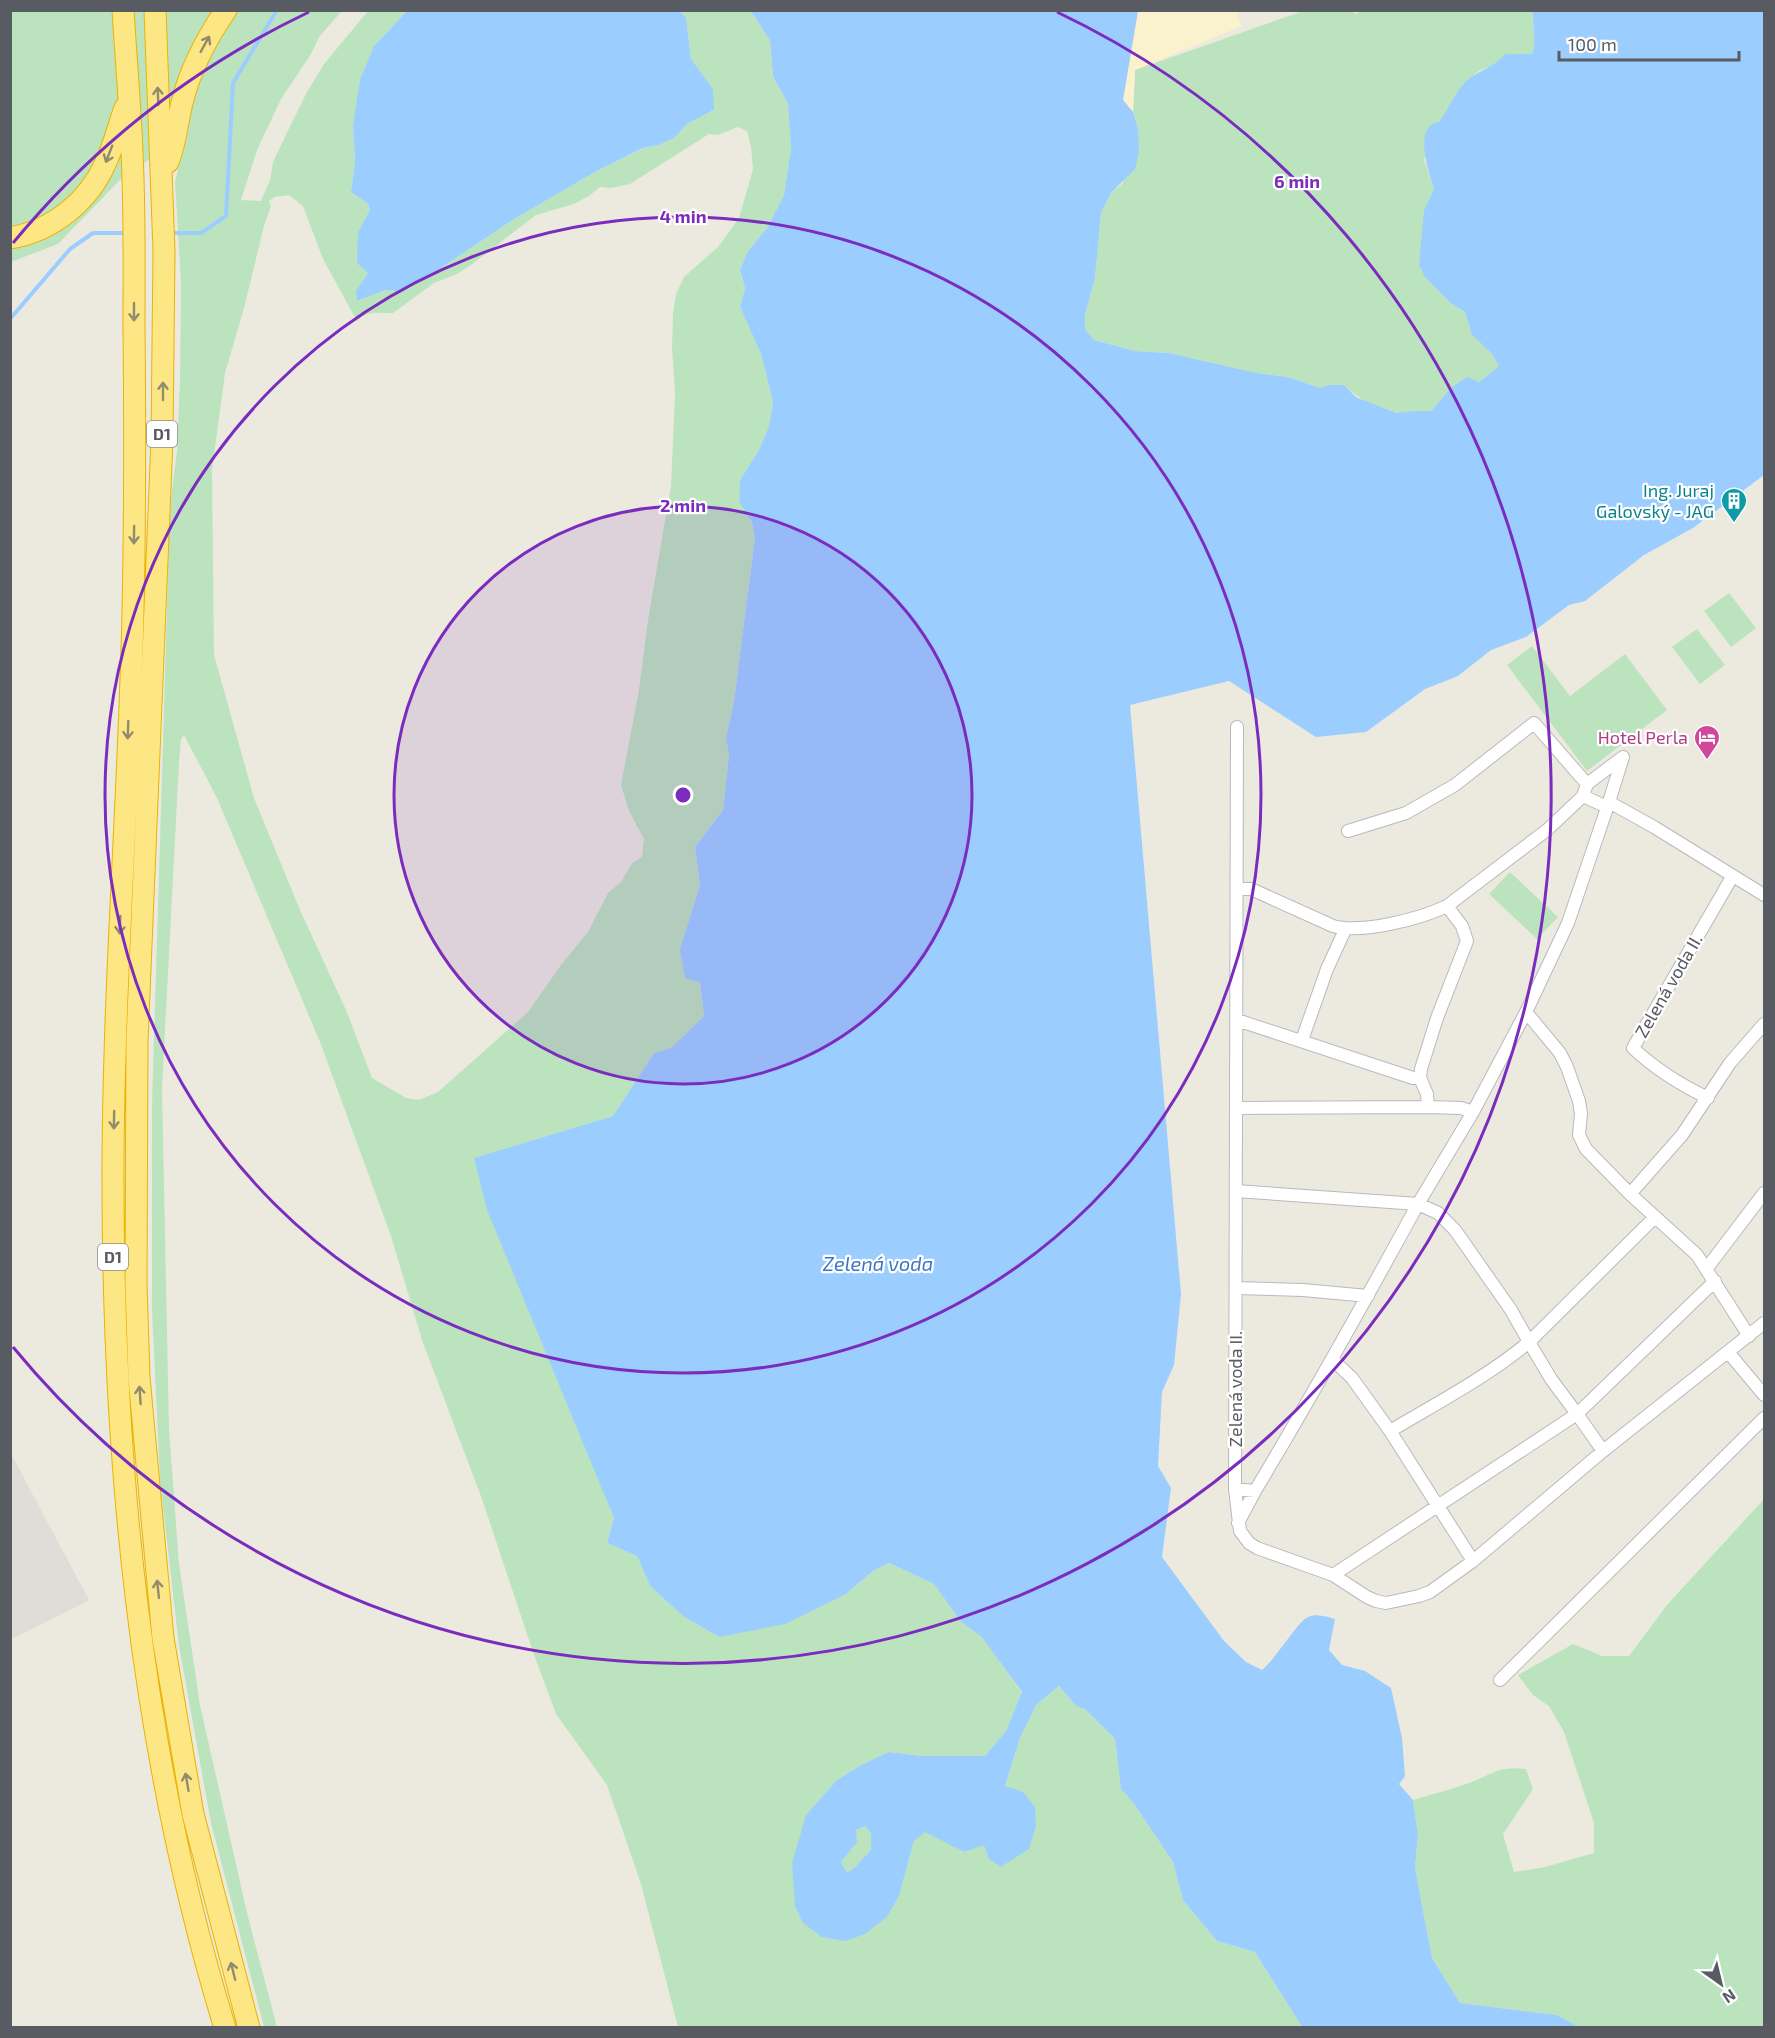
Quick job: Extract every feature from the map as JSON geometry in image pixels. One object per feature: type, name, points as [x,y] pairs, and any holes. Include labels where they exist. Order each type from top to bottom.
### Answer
[{"type":"highway","name":"D1","points":[[123,10],[132,151],[135,477],[133,615],[115,1040],[113,1284],[117,1377],[126,1505],[142,1652],[172,1828],[225,2028]]},
{"type":"highway","name":"D1","points":[[155,10],[164,251],[162,440],[137,1052],[136,1284],[139,1377],[163,1638],[193,1814],[249,2028]]},
{"type":"highway","points":[[162,176],[172,152],[181,107],[192,71],[207,39],[226,10]]},
{"type":"highway","points":[[10,238],[31,233],[54,221],[87,194],[106,162],[128,99]]},
{"type":"street","points":[[1348,831],[1406,813],[1455,785],[1534,723],[1585,790],[1608,805],[1654,826],[1764,895]]},
{"type":"street","name":"Zelená voda II.","points":[[1237,727],[1235,1489],[1238,1523]]},
{"type":"street","points":[[1238,889],[1251,889],[1346,930],[1387,924],[1437,911],[1447,906],[1547,830],[1585,790],[1623,757],[1568,923],[1526,1012],[1473,1112],[1418,1204],[1368,1296],[1255,1491],[1238,1523],[1244,1538],[1257,1548],[1333,1575],[1367,1597],[1386,1602],[1430,1592],[1473,1561],[1603,1452],[1764,1323]]},
{"type":"street","name":"Zelená voda II.","points":[[1708,1098],[1686,1087],[1646,1061],[1633,1048],[1732,877]]},
{"type":"street","points":[[1428,1107],[1427,1094],[1420,1078],[1421,1069],[1437,1018],[1467,941],[1462,927],[1447,906]]},
{"type":"street","points":[[1302,1040],[1327,969],[1346,930]]},
{"type":"street","points":[[1526,1012],[1560,1053],[1568,1067],[1579,1101],[1581,1114],[1579,1135],[1582,1142],[1630,1194],[1684,1242],[1707,1268],[1749,1336]]},
{"type":"street","points":[[1237,1020],[1413,1078],[1420,1078]]},
{"type":"street","points":[[1630,1194],[1682,1135],[1730,1063],[1764,1024]]},
{"type":"street","points":[[1236,1108],[1428,1107],[1461,1108],[1473,1112]]},
{"type":"street","points":[[1236,1191],[1418,1204],[1438,1213],[1455,1230],[1510,1311],[1551,1379],[1603,1452]]},
{"type":"street","points":[[1707,1268],[1764,1193]]},
{"type":"street","points":[[1390,1431],[1508,1360],[1655,1217]]},
{"type":"street","points":[[1333,1575],[1577,1414],[1715,1281]]},
{"type":"street","points":[[1236,1288],[1303,1290],[1368,1296]]},
{"type":"street","points":[[1728,1352],[1764,1395]]},
{"type":"street","points":[[1332,1359],[1352,1378],[1390,1431],[1473,1561]]},
{"type":"street","points":[[1500,1680],[1764,1418]]},
{"type":"street","points":[[1235,1489],[1255,1491]]},
{"type":"shaded area","points":[[10,1452],[89,1600],[11,1639],[10,1639]]},
{"type":"green space","points":[[1364,10],[1533,11],[1532,54],[1505,54],[1497,64],[1480,70],[1463,84],[1439,122],[1424,160],[1434,189],[1424,210],[1425,277],[1449,302],[1465,312],[1472,335],[1492,354],[1500,366],[1479,382],[1451,388],[1431,411],[1398,413],[1369,403],[1344,385],[1329,385],[1320,388],[1288,377],[1257,373],[1169,353],[1135,351],[1094,340],[1085,329],[1085,315],[1095,278],[1101,213],[1111,193],[1123,183],[1138,128],[1133,112],[1135,70],[1303,11],[1352,11],[1355,14]]},
{"type":"green space","points":[[11,11],[342,11],[319,37],[311,54],[281,99],[257,150],[241,200],[261,201],[270,180],[273,162],[307,92],[324,64],[368,11],[407,11],[375,45],[353,126],[355,162],[351,192],[368,204],[370,211],[358,232],[368,273],[357,291],[357,301],[385,290],[398,291],[426,278],[514,219],[595,172],[644,148],[659,145],[674,138],[687,124],[713,111],[713,89],[691,59],[686,18],[679,11],[751,11],[770,41],[773,76],[788,104],[791,149],[784,195],[767,228],[748,251],[740,270],[745,288],[740,307],[761,354],[773,402],[769,426],[759,450],[740,480],[739,502],[752,522],[755,537],[734,702],[726,738],[729,755],[723,810],[695,847],[700,885],[680,949],[700,982],[704,1016],[671,1048],[654,1053],[613,1116],[474,1158],[614,1518],[607,1543],[637,1556],[650,1586],[683,1616],[719,1637],[846,1594],[873,1571],[889,1563],[934,1584],[961,1622],[981,1635],[1022,1693],[1006,1731],[985,1756],[923,1756],[890,1752],[859,1766],[836,1781],[806,1815],[865,1933],[887,1917],[899,1896],[914,1841],[925,1831],[964,1852],[1005,1787],[1020,1738],[1036,1705],[1059,1686],[1076,1706],[1085,1709],[1115,1739],[1121,1789],[1134,1804],[1173,1862],[1183,1900],[1217,1941],[1255,1952],[1302,2027],[678,2027],[641,1884],[607,1785],[556,1714],[482,1499],[422,1340],[391,1236],[320,1042],[217,798],[184,735],[181,739],[179,763],[162,1088],[169,1429],[179,1564],[200,1705],[247,1913],[277,2027],[264,2027],[211,1823],[179,1646],[160,1480],[152,1311],[152,1105],[169,535],[177,451],[180,379],[181,284],[175,182],[183,148],[179,139],[122,178],[58,244],[11,262]],"holes":[[[738,127],[747,131],[753,169],[739,218],[718,247],[684,277],[676,294],[673,313],[672,347],[675,393],[671,486],[648,620],[639,690],[621,785],[629,811],[644,839],[642,857],[632,863],[621,882],[608,893],[588,932],[528,1012],[438,1092],[419,1100],[406,1098],[372,1078],[346,1010],[300,910],[254,798],[214,655],[212,470],[225,373],[271,206],[269,201],[275,197],[289,195],[303,206],[323,259],[357,321],[369,314],[393,313],[434,283],[457,274],[471,265],[536,215],[574,204],[600,187],[611,188],[630,184],[709,134],[718,135]]]},
{"type":"green space","points":[[1729,593],[1756,628],[1731,647],[1704,611]]},
{"type":"green space","points":[[1697,629],[1725,665],[1700,684],[1672,647]]},
{"type":"green space","points":[[1532,646],[1570,696],[1625,654],[1667,710],[1587,771],[1507,665]]},
{"type":"green space","points":[[1510,872],[1558,917],[1537,939],[1489,894]]},
{"type":"green space","points":[[1764,1499],[1764,2027],[1579,2027],[1557,2015],[1460,2003],[1432,1958],[1415,1868],[1418,1835],[1413,1800],[1465,1785],[1498,1771],[1510,1768],[1526,1769],[1533,1789],[1503,1834],[1514,1872],[1545,1867],[1594,1853],[1594,1823],[1564,1732],[1549,1706],[1533,1695],[1518,1675],[1573,1644],[1602,1656],[1629,1656],[1667,1605]]},
{"type":"green space","points":[[865,1826],[871,1833],[871,1850],[853,1869],[847,1872],[841,1862],[856,1842],[856,1830]]},
{"type":"sand","points":[[1138,11],[1236,11],[1242,26],[1135,70],[1133,112],[1123,100]]},
{"type":"water","points":[[679,10],[686,18],[691,59],[713,89],[714,110],[687,124],[674,138],[659,145],[643,148],[595,172],[514,219],[426,278],[397,291],[385,290],[357,301],[356,291],[368,273],[357,263],[358,232],[370,210],[368,204],[351,192],[355,162],[353,126],[360,80],[374,46],[407,11]]},
{"type":"water","name":"Zelená voda","points":[[751,11],[1138,11],[1123,100],[1133,112],[1138,128],[1139,153],[1135,169],[1111,193],[1101,213],[1095,278],[1085,315],[1085,329],[1094,340],[1135,351],[1169,353],[1257,373],[1288,377],[1320,388],[1329,385],[1344,385],[1356,397],[1396,413],[1431,411],[1451,388],[1467,377],[1479,382],[1499,366],[1492,354],[1472,335],[1465,312],[1449,302],[1425,277],[1419,265],[1424,210],[1434,189],[1424,151],[1426,132],[1431,125],[1439,122],[1463,84],[1497,62],[1505,54],[1532,54],[1533,11],[1764,11],[1764,475],[1693,528],[1644,555],[1585,601],[1569,605],[1526,637],[1491,650],[1458,676],[1425,689],[1366,732],[1316,737],[1229,681],[1130,705],[1181,1294],[1174,1365],[1162,1392],[1158,1466],[1171,1488],[1162,1557],[1224,1641],[1246,1662],[1262,1670],[1308,1617],[1318,1615],[1335,1619],[1329,1650],[1342,1665],[1365,1671],[1391,1688],[1402,1738],[1405,1776],[1399,1784],[1413,1800],[1418,1835],[1415,1868],[1432,1958],[1460,2003],[1557,2015],[1579,2027],[1302,2027],[1255,1952],[1217,1941],[1183,1900],[1173,1862],[1134,1804],[1121,1789],[1115,1739],[1085,1709],[1076,1706],[1059,1686],[1036,1705],[1020,1738],[1005,1786],[1023,1792],[1035,1807],[1036,1826],[1029,1849],[1001,1867],[989,1859],[984,1845],[964,1852],[925,1832],[914,1841],[899,1896],[887,1917],[865,1934],[845,1941],[822,1937],[803,1923],[795,1906],[792,1863],[806,1815],[836,1781],[859,1766],[889,1752],[923,1756],[985,1756],[1006,1731],[1022,1692],[981,1636],[961,1622],[934,1584],[889,1563],[873,1571],[846,1594],[785,1624],[719,1637],[683,1616],[650,1586],[637,1556],[607,1543],[614,1518],[487,1210],[474,1158],[613,1116],[654,1053],[671,1048],[704,1016],[700,982],[685,978],[680,949],[700,885],[695,847],[723,810],[729,755],[726,738],[734,702],[755,537],[752,522],[739,502],[740,480],[759,450],[769,426],[773,402],[761,354],[740,307],[745,288],[740,270],[748,251],[767,228],[784,195],[791,149],[788,104],[773,76],[770,41]],"holes":[[[865,1826],[871,1833],[871,1850],[853,1869],[847,1872],[841,1862],[857,1842],[856,1830]]]},
{"type":"waterway","points":[[169,233],[201,233],[226,216],[233,83],[277,10]]},
{"type":"waterway","points":[[10,319],[70,249],[93,233],[128,233]]},
{"type":"place","name":"Ing. Juraj Galovský - JAG","points":[[1734,524]]},
{"type":"place","name":"Hotel Perla","points":[[1707,761]]}]
